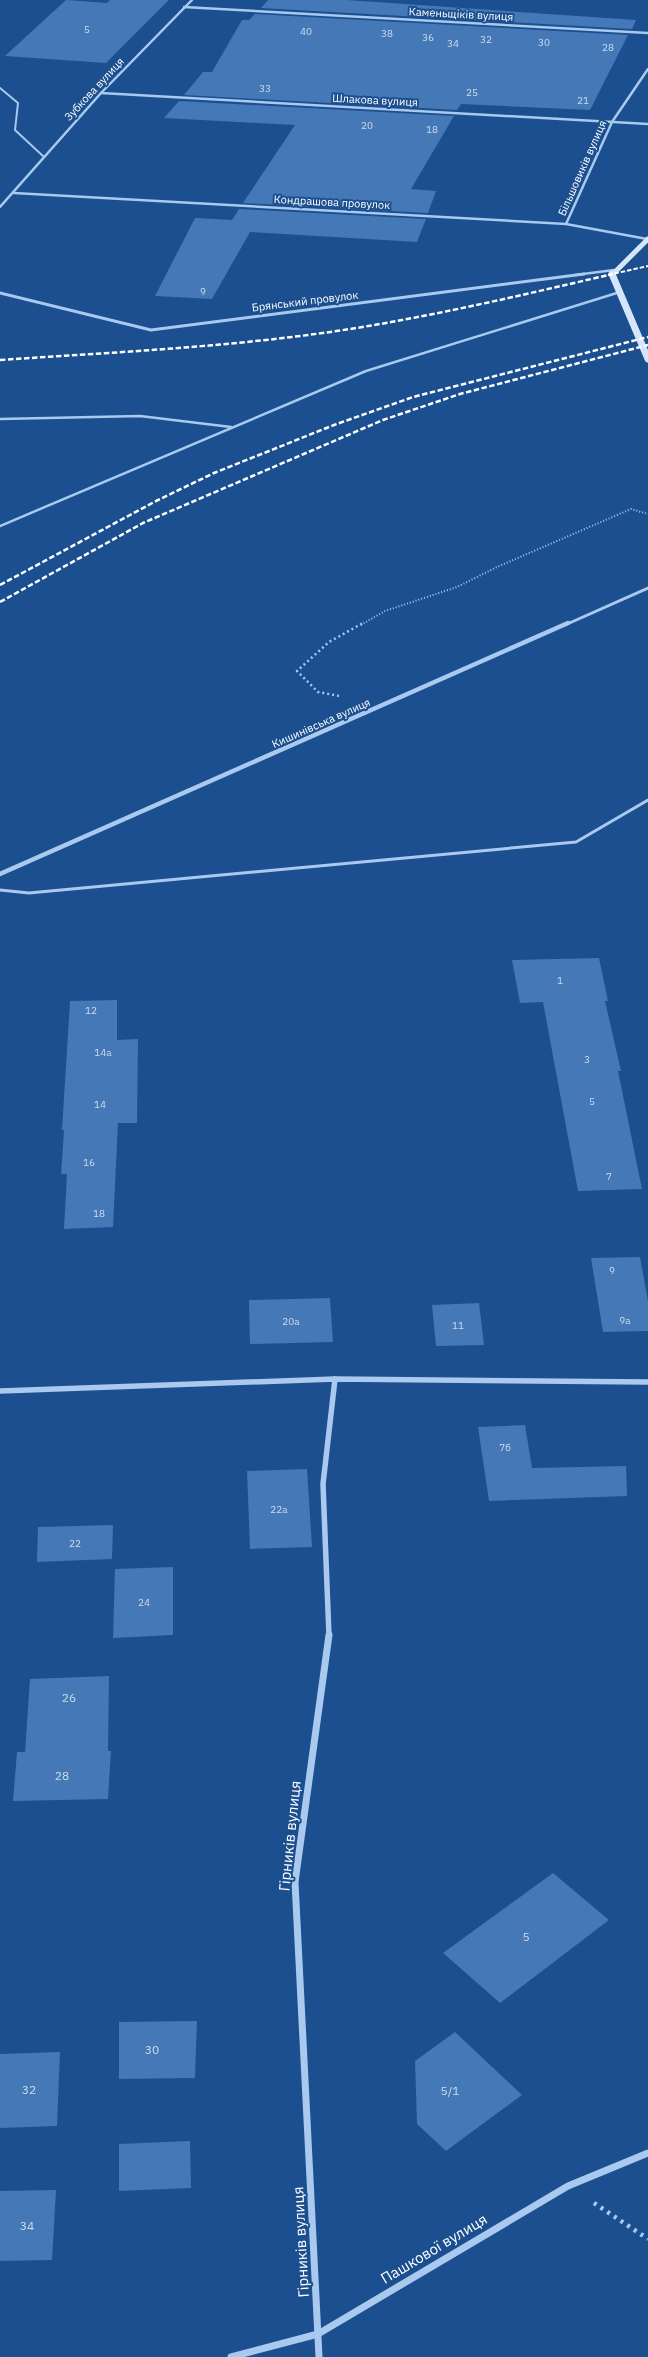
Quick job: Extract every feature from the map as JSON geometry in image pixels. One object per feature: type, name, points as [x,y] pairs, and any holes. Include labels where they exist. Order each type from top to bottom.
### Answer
[{"type":"main road","points":[[648,239],[612,274],[648,359]]},
{"type":"street","name":"Зубкова вулиця","points":[[14,193],[101,93],[192,0]]},
{"type":"street","name":"Каменьщіків вулиця","points":[[184,7],[648,33]]},
{"type":"street","name":"Більшовиків вулиця","points":[[566,224],[612,122],[648,68]]},
{"type":"street","name":"Шлакова вулиця","points":[[101,93],[648,124]]},
{"type":"street","name":"Кондрашова провулок","points":[[14,193],[566,224],[648,239]]},
{"type":"street","points":[[0,207],[14,193]]},
{"type":"street","name":"Брянський провулок","points":[[0,293],[151,330],[614,270]]},
{"type":"street","name":"Кишинівська вулиця","points":[[0,874],[648,588]]},
{"type":"street","points":[[0,1391],[335,1380],[648,1382]]},
{"type":"street","name":"Гірників вулиця","points":[[319,2357],[295,1882],[329,1633],[323,1484],[335,1380]]},
{"type":"street","name":"Пашкової вулиця","points":[[231,2357],[318,2334],[568,2186],[648,2153]]},
{"type":"lane","points":[[0,88],[18,103],[16,130],[44,157]]},
{"type":"lane","points":[[0,526],[366,371],[620,292]]},
{"type":"lane","points":[[0,419],[140,416],[233,428]]},
{"type":"lane","points":[[0,890],[29,893],[576,842],[648,800]]},
{"type":"path","points":[[384,705],[318,692],[297,671],[329,642],[385,611],[457,587],[497,567],[631,509],[648,514]]},
{"type":"path","points":[[568,2186],[648,2239]]},
{"type":"building","points":[[66,0],[107,3],[110,0],[169,0],[106,63],[5,56]]},
{"type":"building","points":[[268,0],[347,0],[636,20],[632,29],[261,8]]},
{"type":"building","points":[[255,14],[628,35],[590,110],[461,104],[457,110],[184,95],[203,72],[212,72],[242,20],[249,20]]},
{"type":"building","points":[[179,101],[454,116],[411,189],[436,191],[428,213],[243,203],[295,125],[164,118]]},
{"type":"building","points":[[239,209],[426,219],[417,242],[250,232],[212,299],[155,296],[195,218],[232,220]]},
{"type":"building","points":[[599,958],[608,1001],[605,1001],[621,1071],[618,1071],[642,1189],[578,1191],[543,1002],[520,1003],[512,960]]},
{"type":"building","points":[[117,1000],[117,1040],[138,1039],[137,1123],[118,1123],[113,1227],[64,1229],[67,1174],[61,1174],[64,1130],[62,1130],[70,1001]]},
{"type":"building","points":[[640,1257],[648,1301],[648,1331],[603,1332],[591,1258]]},
{"type":"building","points":[[330,1298],[333,1342],[250,1344],[249,1300]]},
{"type":"building","points":[[479,1303],[484,1345],[436,1346],[432,1305]]},
{"type":"building","points":[[525,1425],[532,1468],[626,1466],[627,1496],[489,1501],[478,1427]]},
{"type":"building","points":[[307,1469],[312,1547],[250,1549],[247,1471]]},
{"type":"building","points":[[113,1525],[112,1559],[37,1562],[38,1527]]},
{"type":"building","points":[[173,1567],[173,1635],[113,1638],[115,1569]]},
{"type":"building","points":[[109,1676],[108,1751],[111,1751],[108,1799],[13,1801],[17,1752],[25,1752],[30,1679]]},
{"type":"building","points":[[553,1873],[609,1920],[500,2003],[443,1953]]},
{"type":"building","points":[[197,2021],[195,2078],[119,2079],[119,2022]]},
{"type":"building","points":[[455,2032],[522,2095],[446,2151],[417,2124],[415,2061]]},
{"type":"building","points":[[60,2052],[57,2126],[0,2128],[0,2054]]},
{"type":"building","points":[[190,2141],[191,2188],[119,2191],[119,2144]]},
{"type":"building","points":[[56,2190],[52,2260],[0,2261],[0,2191]]},
{"type":"railway","points":[[608,275],[648,266]]},
{"type":"railway","points":[[0,360],[175,348],[263,340],[350,329],[482,304],[613,274]]},
{"type":"railway","points":[[0,585],[156,501],[214,473],[334,425],[413,397],[648,337]]},
{"type":"railway","points":[[0,602],[143,523],[383,420],[460,394],[648,345]]}]
